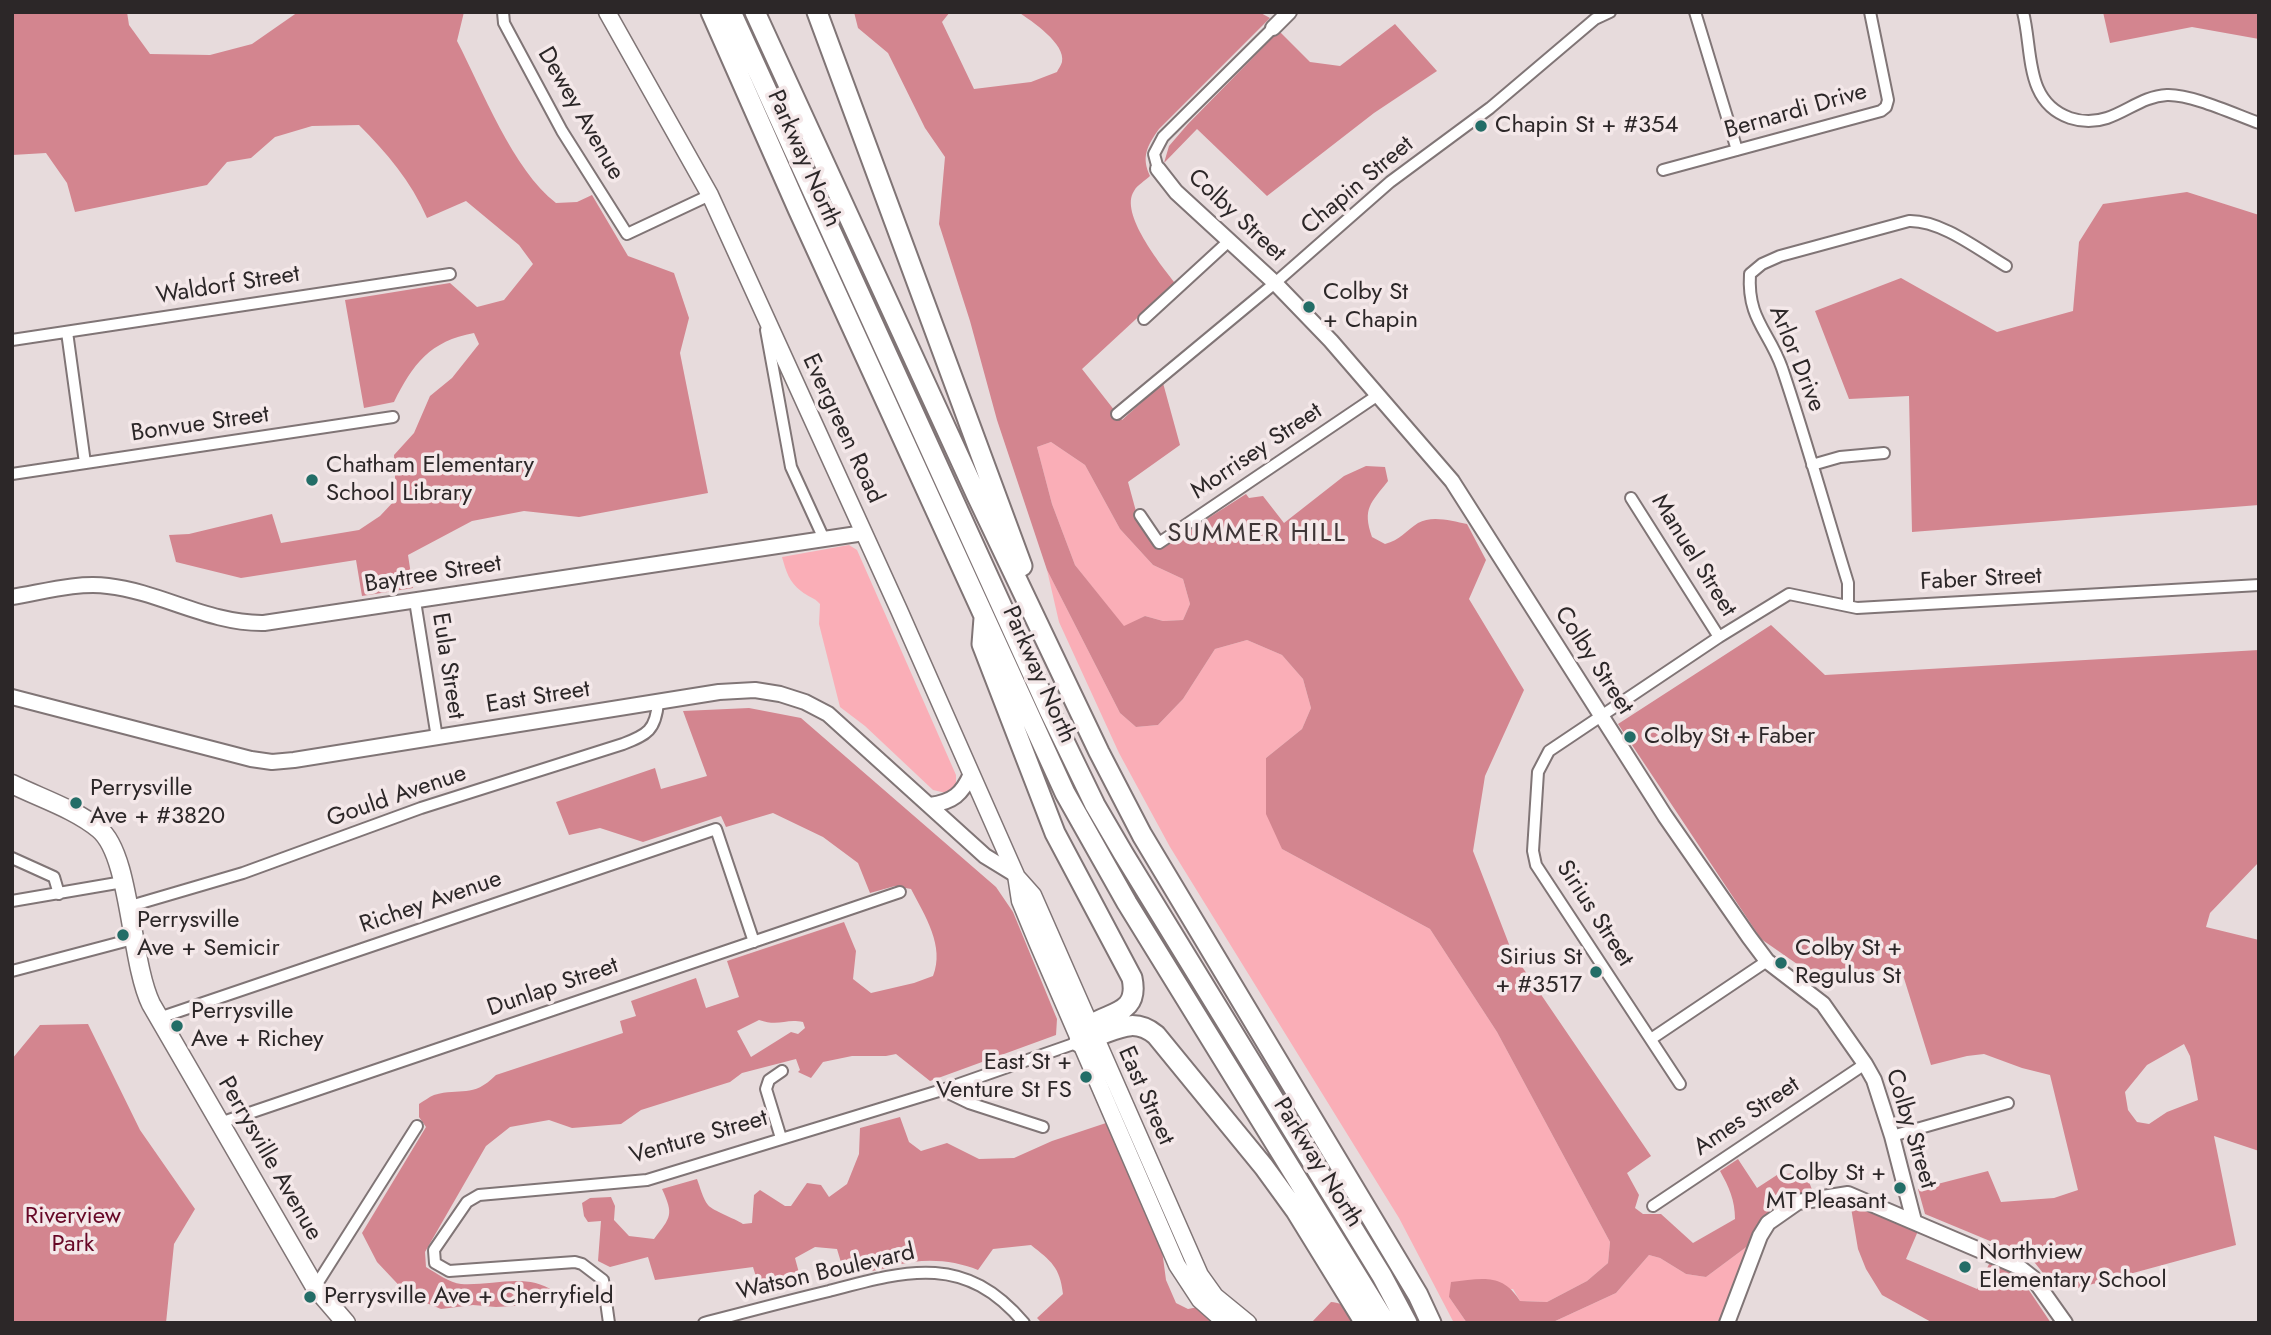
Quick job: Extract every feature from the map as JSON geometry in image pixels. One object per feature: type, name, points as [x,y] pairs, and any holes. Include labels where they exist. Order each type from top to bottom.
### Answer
[{"type":"highway","name":"Parkway North","points":[[711,12],[1039,739],[1092,845],[1386,1323]]},
{"type":"highway","points":[[731,12],[1077,769],[1123,853],[1382,1276],[1408,1323]]},
{"type":"highway","name":"Parkway North","points":[[755,12],[977,496],[1099,752],[1142,835],[1418,1295],[1431,1323]]},
{"type":"highway","points":[[817,12],[1057,662]]},
{"type":"highway","points":[[984,613],[982,644],[1055,833],[1132,978],[1133,994],[1126,1007],[1088,1034]]},
{"type":"highway","points":[[1088,1034],[1136,1024],[1148,1028],[1156,1035],[1264,1167],[1296,1211],[1365,1323]]},
{"type":"main road","name":"Evergreen Road","points":[[607,12],[710,195],[1016,875]]},
{"type":"main road","name":"Perrysville Avenue","points":[[12,784],[98,828],[108,838],[123,882],[144,988],[315,1287],[346,1323]]},
{"type":"main road","name":"East Street","points":[[1016,875],[1033,895],[1182,1274],[1200,1300],[1226,1323]]},
{"type":"main road","name":"East Street","points":[[1088,1034],[1200,1275],[1215,1296],[1248,1323]]},
{"type":"street","name":"Dewey Avenue","points":[[503,12],[504,23],[562,131],[627,234],[710,195]]},
{"type":"street","points":[[1158,169],[1154,154],[1163,137],[1289,12]]},
{"type":"street","name":"Chapin Street","points":[[1117,414],[1275,283],[1390,182],[1490,108],[1595,19],[1610,12]]},
{"type":"street","points":[[1689,12],[1705,12]]},
{"type":"street","name":"Bernardi Drive","points":[[1663,170],[1881,111],[1888,100],[1870,12]]},
{"type":"street","points":[[2024,12],[2036,85],[2050,106],[2066,116],[2084,121],[2103,119],[2148,98],[2173,95],[2259,123]]},
{"type":"street","points":[[1695,13],[1737,150]]},
{"type":"street","name":"Colby Street","points":[[1158,169],[1176,192],[1275,283],[1331,341],[1452,481],[1665,816],[1749,937],[1767,961],[1824,1004],[1865,1064],[1874,1080],[1892,1136],[1914,1221]]},
{"type":"street","name":"Arlor Drive","points":[[1848,606],[1848,583],[1780,362],[1753,311],[1749,290],[1750,274],[1762,264],[1780,256],[1909,221],[1923,221],[1938,226],[2006,266]]},
{"type":"street","points":[[1144,319],[1229,241]]},
{"type":"street","name":"Waldorf Street","points":[[12,340],[450,274]]},
{"type":"street","points":[[764,313],[791,467],[824,539]]},
{"type":"street","points":[[67,332],[85,463]]},
{"type":"street","name":"Morrisey Street","points":[[1140,515],[1159,542],[1378,395]]},
{"type":"street","name":"Bonvue Street","points":[[12,474],[393,417]]},
{"type":"street","points":[[1812,465],[1840,457],[1884,453]]},
{"type":"street","name":"Manuel Street","points":[[1631,498],[1719,637]]},
{"type":"street","name":"Baytree Street","points":[[12,597],[89,585],[107,586],[225,620],[255,623],[864,533]]},
{"type":"street","name":"Faber Street","points":[[1601,715],[1789,594],[1848,606],[1871,607],[2259,585]]},
{"type":"street","name":"Eula Street","points":[[415,601],[437,738]]},
{"type":"street","name":"East Street","points":[[12,697],[261,761],[294,761],[731,691],[755,690],[780,694],[805,702],[838,721],[985,856],[1016,875]]},
{"type":"street","name":"Gould Avenue","points":[[127,907],[243,873],[421,808],[641,737],[655,722],[658,702]]},
{"type":"street","name":"Sirius Street","points":[[1601,715],[1549,751],[1538,772],[1533,850],[1536,865],[1680,1084]]},
{"type":"street","points":[[930,805],[947,802],[959,795],[971,774]]},
{"type":"street","name":"Richey Avenue","points":[[159,1018],[716,829],[754,942]]},
{"type":"street","points":[[12,858],[54,877],[59,894]]},
{"type":"street","points":[[12,901],[123,882]]},
{"type":"street","name":"Dunlap Street","points":[[220,1123],[900,892]]},
{"type":"street","points":[[12,971],[133,939]]},
{"type":"street","points":[[1651,1039],[1767,961]]},
{"type":"street","name":"Venture Street","points":[[609,1323],[603,1280],[579,1263],[449,1271],[435,1263],[434,1250],[467,1202],[479,1195],[647,1180],[942,1090],[1088,1034]]},
{"type":"street","name":"Ames Street","points":[[1653,1206],[1865,1064]]},
{"type":"street","points":[[781,1138],[766,1089],[769,1080],[782,1071]]},
{"type":"street","points":[[942,1090],[969,1103],[1043,1127]]},
{"type":"street","points":[[1892,1136],[2008,1103]]},
{"type":"street","points":[[315,1287],[417,1126]]},
{"type":"street","points":[[1727,1323],[1760,1236],[1768,1223],[1798,1202],[1848,1194],[2019,1267],[2032,1278],[2065,1323]]},
{"type":"street","name":"Watson Boulevard","points":[[704,1323],[881,1277],[928,1271],[974,1281],[997,1296],[1024,1323]]},
{"type":"shaded area","points":[[1051,442],[1085,465],[1120,529],[1153,565],[1183,579],[1190,604],[1183,620],[1163,621],[1145,616],[1124,627],[1075,565],[1052,504],[1037,447]]},
{"type":"shaded area","points":[[849,545],[857,550],[956,775],[956,784],[946,793],[933,790],[865,726],[840,707],[819,624],[820,604],[794,584],[782,557]]},
{"type":"shaded area","points":[[1047,570],[1120,713],[1136,727],[1158,725],[1183,699],[1215,649],[1247,640],[1282,655],[1303,679],[1311,708],[1302,729],[1266,758],[1282,849],[1430,929],[1497,1032],[1610,1242],[1608,1263],[1587,1281],[1547,1302],[1520,1301],[1513,1289],[1449,1297],[1467,1323],[1454,1323],[1399,1218],[1170,847],[1119,753],[1059,622]]},
{"type":"shaded area","points":[[1749,1245],[1719,1323],[1551,1323],[1616,1293],[1649,1255],[1660,1258],[1686,1274],[1706,1277]]},
{"type":"green space","points":[[12,12],[127,12],[129,25],[150,54],[210,55],[252,44],[298,12],[464,12],[457,41],[512,150],[540,189],[556,203],[577,202],[592,195],[628,256],[674,273],[689,318],[680,353],[708,493],[579,517],[524,511],[472,521],[408,555],[413,588],[362,596],[356,560],[241,578],[176,562],[169,535],[189,534],[272,514],[281,543],[359,530],[380,516],[396,499],[394,455],[414,433],[430,396],[452,378],[479,344],[474,333],[434,348],[408,376],[394,402],[364,408],[345,300],[450,283],[477,307],[504,300],[533,264],[519,245],[466,201],[427,218],[398,168],[359,125],[312,126],[275,137],[251,158],[227,162],[207,185],[75,212],[67,183],[46,153],[12,155]]},
{"type":"green space","points":[[854,12],[950,12],[942,22],[974,89],[1031,82],[1057,72],[1062,62],[1059,48],[1047,34],[1018,12],[1259,12],[1270,18],[1159,129],[1151,141],[1146,157],[1150,176],[1134,191],[1132,212],[1144,238],[1175,283],[1082,369],[1122,420],[1163,383],[1180,445],[1128,482],[1137,515],[1166,545],[1246,494],[1249,498],[1263,496],[1284,523],[1344,476],[1366,466],[1385,467],[1388,481],[1368,512],[1372,537],[1385,544],[1429,519],[1467,524],[1486,560],[1469,599],[1524,690],[1485,776],[1473,851],[1512,952],[1651,1156],[1627,1173],[1639,1195],[1635,1208],[1643,1214],[1661,1214],[1693,1243],[1735,1219],[1731,1194],[1720,1171],[1738,1159],[1757,1188],[1777,1175],[1805,1172],[1813,1192],[1784,1199],[1760,1223],[1749,1245],[1706,1277],[1686,1274],[1660,1258],[1649,1255],[1616,1293],[1551,1323],[1467,1323],[1449,1297],[1451,1282],[1481,1279],[1506,1285],[1520,1301],[1547,1302],[1587,1281],[1608,1263],[1610,1242],[1497,1032],[1430,929],[1282,849],[1266,814],[1266,758],[1302,729],[1311,708],[1303,679],[1282,655],[1247,640],[1215,649],[1183,699],[1158,725],[1136,727],[1120,713],[1047,570],[997,420],[970,321],[939,224],[945,157],[925,128],[888,53],[858,28]],"holes":[[[1051,442],[1085,465],[1120,529],[1153,565],[1183,579],[1190,604],[1183,620],[1163,621],[1145,616],[1124,626],[1075,565],[1052,504],[1037,447]]]},
{"type":"green space","points":[[2103,12],[2259,12],[2259,39],[2192,27],[2110,43]]},
{"type":"green space","points":[[1395,24],[1437,71],[1374,113],[1267,196],[1197,129],[1164,163],[1169,146],[1188,124],[1279,31],[1310,62],[1340,66]]},
{"type":"green space","points":[[2187,192],[2259,215],[2259,505],[1912,532],[1909,396],[1849,399],[1815,311],[1901,278],[1997,332],[2073,311],[2079,242],[2103,204]]},
{"type":"green space","points":[[1771,625],[1825,675],[2259,650],[2259,862],[2210,913],[2206,927],[2259,940],[2259,1151],[2214,1136],[2236,1245],[2078,1288],[2047,1278],[2031,1258],[1925,1214],[1918,1189],[1988,1171],[2001,1202],[2054,1198],[2078,1190],[2050,1075],[1984,1054],[1931,1065],[1903,975],[1884,969],[1846,980],[1823,982],[1761,939],[1618,724]],"holes":[[[2184,1044],[2190,1056],[2198,1100],[2167,1112],[2149,1124],[2137,1122],[2128,1110],[2125,1092],[2147,1065]]]},
{"type":"green space","points":[[749,708],[801,718],[996,887],[1013,912],[1057,1019],[1056,1035],[930,1081],[896,1054],[852,1056],[823,1062],[811,1078],[798,1072],[800,1070],[796,1059],[742,1073],[730,1082],[641,1110],[621,1124],[572,1128],[549,1120],[510,1127],[486,1146],[425,1252],[426,1267],[461,1284],[520,1281],[543,1285],[554,1291],[550,1304],[496,1307],[473,1305],[441,1309],[409,1296],[377,1262],[362,1233],[426,1127],[419,1117],[419,1104],[428,1098],[443,1093],[473,1090],[496,1075],[623,1033],[620,1021],[636,1016],[631,1001],[696,978],[706,1008],[739,997],[727,961],[844,922],[856,951],[853,979],[871,993],[933,976],[937,954],[935,942],[911,889],[895,886],[870,893],[858,863],[823,837],[773,813],[726,827],[721,816],[643,842],[600,828],[569,835],[556,802],[655,768],[661,789],[707,776],[683,711]],"holes":[[[759,1020],[803,1022],[805,1028],[798,1034],[791,1032],[751,1057],[737,1031]]]},
{"type":"green space","name":"Riverview Park","points":[[88,1024],[140,1130],[195,1209],[174,1244],[166,1323],[12,1323],[12,1059],[40,1025]]},
{"type":"green space","points":[[900,1117],[909,1142],[921,1151],[947,1143],[979,1159],[1014,1158],[1052,1141],[1106,1123],[1162,1250],[1166,1280],[1176,1303],[1188,1309],[1198,1307],[1212,1323],[1042,1323],[1037,1318],[1063,1294],[1057,1271],[1031,1245],[993,1249],[978,1270],[954,1263],[930,1261],[861,1272],[843,1269],[837,1249],[815,1247],[795,1258],[802,1284],[772,1292],[760,1290],[753,1267],[655,1280],[648,1257],[610,1267],[598,1261],[601,1221],[588,1222],[582,1203],[590,1198],[611,1197],[615,1206],[614,1220],[629,1236],[654,1239],[669,1216],[662,1189],[697,1179],[708,1205],[743,1224],[752,1223],[754,1195],[760,1190],[785,1206],[791,1206],[807,1183],[821,1185],[829,1197],[847,1184],[859,1154],[860,1128]]},
{"type":"green space","points":[[1850,1202],[1918,1231],[1906,1259],[1977,1289],[1990,1262],[2020,1277],[2051,1323],[1933,1323],[1882,1295],[1866,1269],[1858,1249]]},
{"type":"green space","points":[[1331,1302],[1346,1308],[1355,1323],[1311,1323]]},
{"type":"place","name":"Chapin St + #354","points":[[1481,126]]},
{"type":"place","name":"Colby St + Chapin","points":[[1309,307]]},
{"type":"place","name":"Chatham Elementary School Library","points":[[312,480]]},
{"type":"place","name":"Colby St + Faber","points":[[1630,737]]},
{"type":"place","name":"Perrysville Ave + #3820","points":[[76,803]]},
{"type":"place","name":"Perrysville Ave + Semicir","points":[[123,935]]},
{"type":"place","name":"Colby St + Regulus St","points":[[1781,963]]},
{"type":"place","name":"Sirius St + #3517","points":[[1596,972]]},
{"type":"place","name":"Perrysville Ave + Richey","points":[[177,1026]]},
{"type":"place","name":"East St + Venture St FS","points":[[1086,1077]]},
{"type":"place","name":"Colby St + MT Pleasant","points":[[1900,1188]]},
{"type":"place","name":"Northview Elementary School","points":[[1965,1267]]},
{"type":"place","name":"Perrysville Ave + Cherryfield","points":[[310,1297]]},
{"type":"district","name":"SUMMER HILL","points":[[1257,535]]}]
